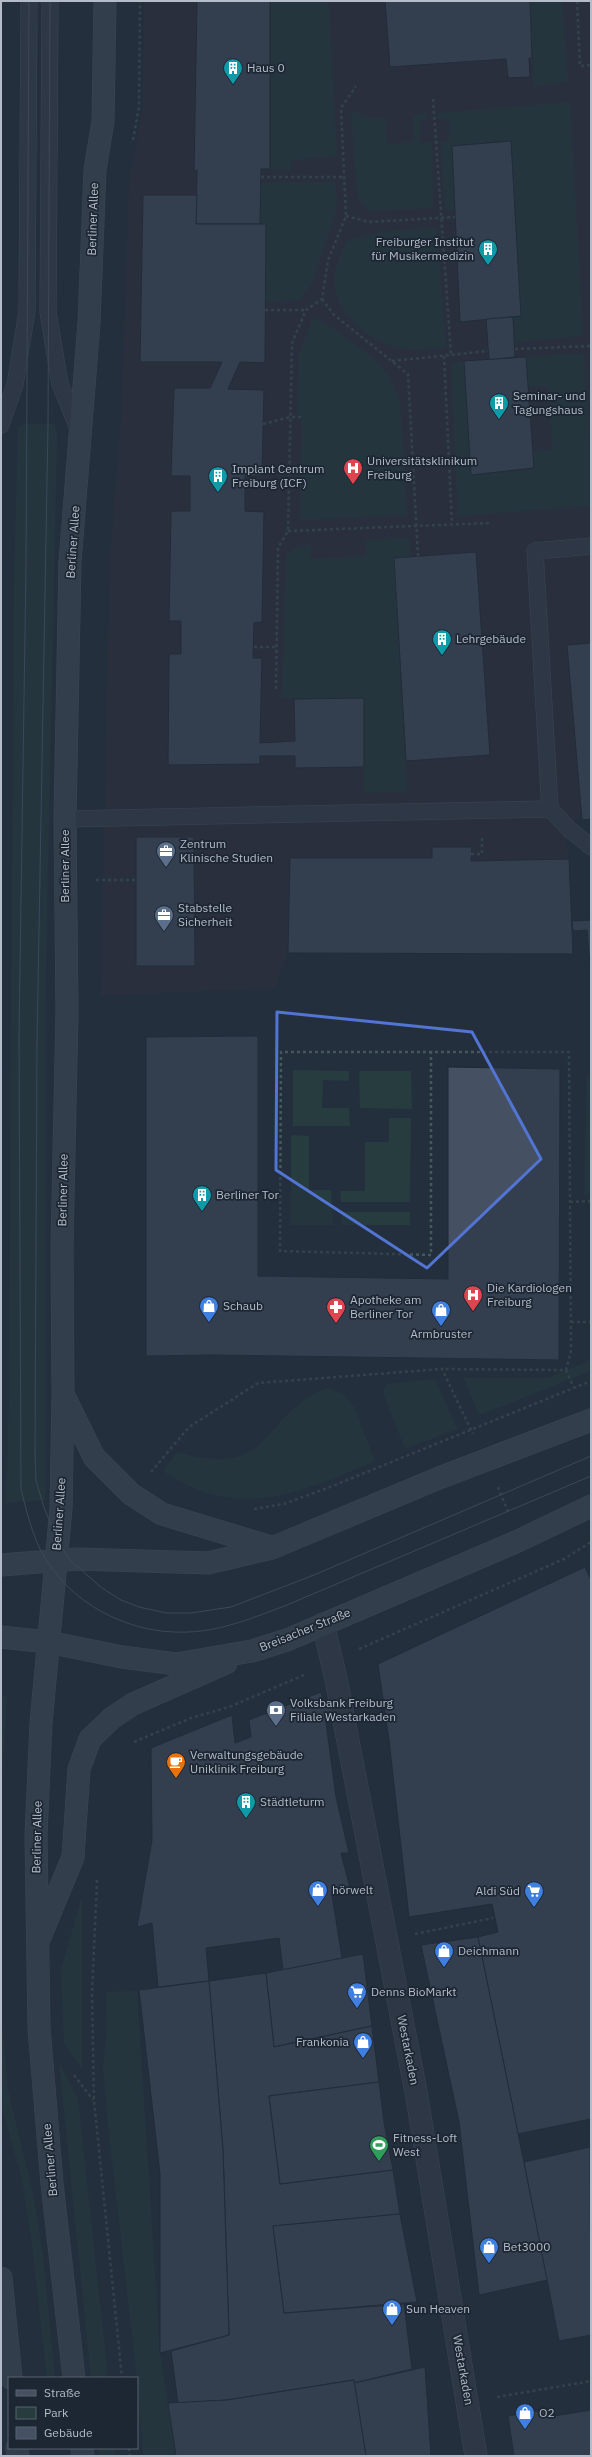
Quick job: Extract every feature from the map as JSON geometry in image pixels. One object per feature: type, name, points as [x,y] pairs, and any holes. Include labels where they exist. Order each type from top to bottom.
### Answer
[{"type":"main road","name":"Berliner Allee","points":[[74,2377],[51,2175],[39,2028],[36,1946],[36,1835],[40,1731],[61,1509],[63,1395],[62,1247],[67,1012],[65,819],[70,562],[89,323],[95,170],[102,121],[105,1]]},
{"type":"main road","points":[[63,1395],[94,1456],[131,1494],[162,1514],[272,1548]]},
{"type":"main road","points":[[1,1565],[56,1560],[208,1563],[272,1548],[485,1460],[590,1426]]},
{"type":"main road","name":"Breisacher Straße","points":[[1,1637],[48,1642],[122,1657],[176,1664],[252,1651],[287,1640],[518,1541],[591,1506]]},
{"type":"main road","points":[[36,1946],[73,1857],[79,1769],[90,1739],[112,1718],[133,1704],[252,1651]]},
{"type":"main road","points":[[1,2278],[11,2377]]},
{"type":"street","name":"Westarkaden","points":[[323,1624],[332,1662],[416,2092],[476,2456]]},
{"type":"lane","points":[[1,426],[15,385],[27,311],[29,1]]},
{"type":"lane","points":[[50,1],[48,312],[60,384],[81,437]]},
{"type":"lane","points":[[591,546],[534,551],[550,809],[570,830],[591,847]]},
{"type":"lane","points":[[65,819],[550,809]]},
{"type":"path","points":[[132,144],[139,107],[140,1]]},
{"type":"path","points":[[577,1],[580,66],[591,65]]},
{"type":"path","points":[[356,86],[341,108],[346,216],[328,260],[322,299],[334,315],[408,374],[418,556]]},
{"type":"path","points":[[433,99],[451,355]]},
{"type":"path","points":[[261,177],[344,177]]},
{"type":"path","points":[[346,216],[369,222],[455,217]]},
{"type":"path","points":[[276,689],[278,548],[288,532],[292,343],[306,310],[322,299]]},
{"type":"path","points":[[265,310],[306,310]]},
{"type":"path","points":[[514,349],[584,344],[591,346]]},
{"type":"path","points":[[392,361],[488,351]]},
{"type":"path","points":[[444,356],[452,524]]},
{"type":"path","points":[[263,424],[290,417],[302,417]]},
{"type":"path","points":[[288,532],[490,522]]},
{"type":"path","points":[[254,647],[276,647]]},
{"type":"path","points":[[93,880],[136,880]]},
{"type":"path","points":[[431,1051],[431,1254],[280,1251],[281,1052],[431,1051],[569,1052],[571,1350],[566,1370],[574,1388]]},
{"type":"path","points":[[570,1202],[591,1201]]},
{"type":"path","points":[[571,1322],[591,1322]]},
{"type":"path","points":[[131,1494],[190,1427],[258,1383],[442,1369],[566,1370]]},
{"type":"path","points":[[442,1369],[471,1428]]},
{"type":"path","points":[[248,1510],[290,1502],[591,1381]]},
{"type":"path","points":[[485,1460],[502,1495],[518,1541]]},
{"type":"path","points":[[130,1744],[158,1731],[229,1707],[332,1662],[564,1559],[591,1542]]},
{"type":"path","points":[[98,1874],[92,1993],[94,2100],[122,2377]]},
{"type":"path","points":[[387,1939],[493,1918]]},
{"type":"path","points":[[468,2401],[591,2382]]},
{"type":"highlighted area","points":[[277,1012],[472,1032],[541,1159],[427,1268],[276,1170]]},
{"type":"shaded area","name":"Universitätsklinikum Freiburg","points":[[144,1],[591,1],[591,819],[582,820],[581,817],[574,820],[566,841],[569,859],[573,954],[288,953],[274,988],[101,995],[110,562],[122,408],[129,184],[143,105]]},
{"type":"green space","points":[[270,1],[326,1],[329,8],[337,156],[291,160],[291,170],[270,169]]},
{"type":"green space","points":[[530,1],[562,1],[568,81],[534,87]]},
{"type":"green space","points":[[570,102],[583,336],[514,342],[513,317],[521,316],[511,141],[452,146],[454,210],[445,210],[441,142],[449,141],[449,119],[438,119],[438,113]]},
{"type":"green space","points":[[351,111],[367,117],[386,118],[387,145],[413,142],[413,115],[427,113],[427,120],[420,121],[420,143],[432,142],[433,208],[370,211],[362,205],[357,191]]},
{"type":"green space","points":[[335,182],[337,207],[312,283],[299,300],[265,302],[266,224],[260,224],[261,183]]},
{"type":"green space","points":[[436,227],[446,347],[409,349],[395,347],[368,333],[345,312],[338,299],[335,285],[336,270],[339,259],[347,241],[379,232]]},
{"type":"green space","points":[[313,318],[328,325],[369,355],[388,375],[400,400],[407,515],[300,520],[302,416],[297,415],[299,354]]},
{"type":"green space","points":[[584,353],[591,463],[591,506],[458,516],[451,363],[464,361],[471,475],[534,469],[533,452],[553,449],[548,386],[528,387],[526,357]]},
{"type":"green space","points":[[25,424],[54,424],[57,430],[45,1018],[45,1500],[6,1503],[9,1395],[14,584],[18,427]]},
{"type":"green space","points":[[409,538],[410,557],[394,558],[407,792],[364,793],[364,698],[282,698],[286,556],[296,548],[311,544],[311,559],[366,556],[366,540]]},
{"type":"green space","points":[[293,1070],[349,1071],[349,1081],[323,1080],[322,1108],[349,1108],[350,1126],[293,1126]]},
{"type":"green space","points":[[359,1071],[411,1071],[412,1109],[360,1108]]},
{"type":"green space","points":[[587,1076],[591,1076],[591,1194],[584,1194]]},
{"type":"green space","points":[[389,1118],[411,1118],[410,1202],[341,1202],[340,1191],[365,1191],[365,1142],[389,1142]]},
{"type":"green space","points":[[291,1135],[309,1136],[309,1190],[331,1190],[333,1225],[291,1225]]},
{"type":"green space","points":[[342,1212],[410,1212],[410,1225],[341,1225]]},
{"type":"green space","points":[[591,1360],[591,1371],[479,1415],[464,1378],[548,1378]]},
{"type":"green space","points":[[435,1379],[457,1429],[405,1449],[383,1393],[386,1384]]},
{"type":"green space","points":[[326,1388],[342,1393],[354,1407],[375,1461],[295,1492],[269,1497],[243,1499],[218,1495],[191,1487],[163,1471],[177,1452],[209,1459],[232,1458],[249,1452],[263,1441],[288,1414],[304,1400]]},
{"type":"green space","points":[[1,1696],[7,1697],[1,1794]]},
{"type":"green space","points":[[82,1896],[82,2068],[64,2044],[61,1970]]},
{"type":"green space","points":[[137,1991],[160,2353],[176,2456],[143,2456],[138,2377],[109,2134],[103,2066],[107,2031],[106,1992]]},
{"type":"green space","points":[[1,2009],[8,2090],[33,2194],[43,2256],[55,2377],[47,2377],[31,2236],[22,2180],[1,2103]]},
{"type":"green space","points":[[59,2062],[78,2099],[108,2377],[91,2377]]},
{"type":"green space","points":[[98,2449],[115,2449],[116,2456],[99,2456]]},
{"type":"building","name":"Haus 0","points":[[197,1],[270,1],[270,169],[261,169],[260,224],[196,224],[197,170],[194,171]]},
{"type":"building","points":[[385,1],[530,1],[532,58],[529,58],[530,77],[508,78],[506,59],[390,67]]},
{"type":"building","name":"Freiburger Institut für Musikermedizin","points":[[511,141],[521,316],[460,322],[452,146]]},
{"type":"building","name":"Implant Centrum Freiburg (ICF)","points":[[143,195],[197,195],[196,224],[266,224],[265,363],[240,362],[228,389],[264,390],[262,476],[245,476],[245,511],[264,512],[262,622],[254,623],[253,658],[262,658],[260,743],[295,741],[294,699],[364,698],[364,767],[295,768],[295,756],[260,756],[260,764],[168,765],[169,654],[181,654],[181,621],[169,621],[171,511],[190,511],[190,476],[171,476],[174,388],[210,388],[222,362],[140,362]]},
{"type":"building","points":[[513,317],[515,357],[489,360],[486,319]]},
{"type":"building","name":"Seminar- und Tagungshaus","points":[[526,357],[534,468],[471,475],[464,361]]},
{"type":"building","name":"Lehrgebäude","points":[[476,552],[490,755],[406,761],[394,558]]},
{"type":"building","points":[[591,643],[591,819],[582,820],[567,645]]},
{"type":"building","points":[[136,837],[194,837],[195,966],[136,966]]},
{"type":"building","points":[[432,847],[472,847],[471,861],[569,859],[573,954],[288,953],[290,858],[432,858]]},
{"type":"building","points":[[591,920],[591,977],[587,930],[573,931],[572,921]]},
{"type":"building","name":"Berliner Tor","points":[[258,1036],[258,1276],[448,1279],[448,1067],[560,1069],[559,1360],[212,1355],[146,1356],[146,1037]]},
{"type":"building","points":[[585,1567],[591,1580],[591,2119],[518,2134],[478,1937],[498,1932],[492,1904],[409,1917],[389,1740],[378,1664]]},
{"type":"building","name":"Städtleturm","points":[[321,1692],[323,1702],[330,1706],[331,1710],[325,1715],[336,1797],[349,1853],[341,1853],[351,1892],[332,1895],[342,1958],[283,1970],[279,1938],[206,1948],[209,1981],[158,1987],[152,1923],[137,1927],[152,1840],[151,1748],[232,1715],[235,1743],[251,1737],[249,1720]]},
{"type":"building","points":[[478,1937],[548,2280],[479,2295],[459,2122],[421,1945]]},
{"type":"building","points":[[363,1954],[372,2026],[274,2047],[266,1973]]},
{"type":"building","points":[[266,1973],[274,2047],[372,2026],[379,2082],[269,2096],[280,2184],[393,2170],[400,2214],[273,2226],[284,2313],[404,2304],[412,2369],[354,2383],[354,2380],[227,2400],[178,2403],[171,2351],[229,2335],[223,2150],[209,1981]]},
{"type":"building","points":[[209,1981],[223,2150],[229,2335],[160,2353],[160,2174],[139,1990]]},
{"type":"building","points":[[379,2082],[384,2122],[393,2170],[280,2184],[269,2096]]},
{"type":"building","points":[[590,2147],[591,2335],[559,2341],[524,2162]]},
{"type":"building","points":[[400,2214],[417,2302],[284,2313],[273,2226]]},
{"type":"building","points":[[425,2367],[431,2456],[366,2456],[354,2383]]},
{"type":"building","points":[[354,2380],[366,2456],[176,2456],[168,2403],[227,2400]]},
{"type":"building","points":[[545,2410],[547,2417],[591,2410],[591,2456],[514,2456],[508,2416]]},
{"type":"tram line","points":[[29,1],[26,566],[19,1035],[21,1489],[34,1534],[40,1549],[52,1568],[66,1585],[83,1600],[102,1612],[122,1621],[144,1628],[166,1632],[201,1631],[238,1623],[287,1605],[591,1476]]},
{"type":"tram line","points":[[50,1],[48,426],[37,1042],[35,1453],[36,1481],[45,1510],[58,1541],[70,1560],[102,1588],[121,1600],[139,1607],[166,1613],[191,1613],[231,1607],[314,1575],[591,1456]]},
{"type":"place","name":"Haus 0","points":[[233,85]]},
{"type":"place","name":"Freiburger Institut für Musikermedizin","points":[[488,266]]},
{"type":"place","name":"Seminar- und Tagungshaus","points":[[499,420]]},
{"type":"place","name":"Universitätsklinikum Freiburg","points":[[353,485]]},
{"type":"place","name":"Implant Centrum Freiburg (ICF)","points":[[218,493]]},
{"type":"place","name":"Lehrgebäude","points":[[442,656]]},
{"type":"place","name":"Zentrum Klinische Studien","points":[[166,868]]},
{"type":"place","name":"Stabstelle Sicherheit","points":[[164,932]]},
{"type":"place","name":"Berliner Tor","points":[[202,1212]]},
{"type":"place","name":"Die Kardiologen Freiburg","points":[[473,1312]]},
{"type":"place","name":"Schaub","points":[[209,1323]]},
{"type":"place","name":"Apotheke am Berliner Tor","points":[[336,1324]]},
{"type":"place","name":"Armbruster","points":[[441,1327]]},
{"type":"place","name":"Volksbank Freiburg Filiale Westarkaden","points":[[276,1727]]},
{"type":"place","name":"Verwaltungsgebäude Uniklinik Freiburg","points":[[176,1779]]},
{"type":"place","name":"Städtleturm","points":[[246,1819]]},
{"type":"place","name":"hörwelt","points":[[318,1907]]},
{"type":"place","name":"Aldi Süd","points":[[534,1908]]},
{"type":"place","name":"Deichmann","points":[[444,1968]]},
{"type":"place","name":"Denns BioMarkt","points":[[357,2009]]},
{"type":"place","name":"Frankonia","points":[[363,2059]]},
{"type":"place","name":"Fitness-Loft West","points":[[379,2162]]},
{"type":"place","name":"Bet3000","points":[[489,2264]]},
{"type":"place","name":"Sun Heaven","points":[[392,2326]]},
{"type":"place","name":"O2","points":[[525,2430]]}]
